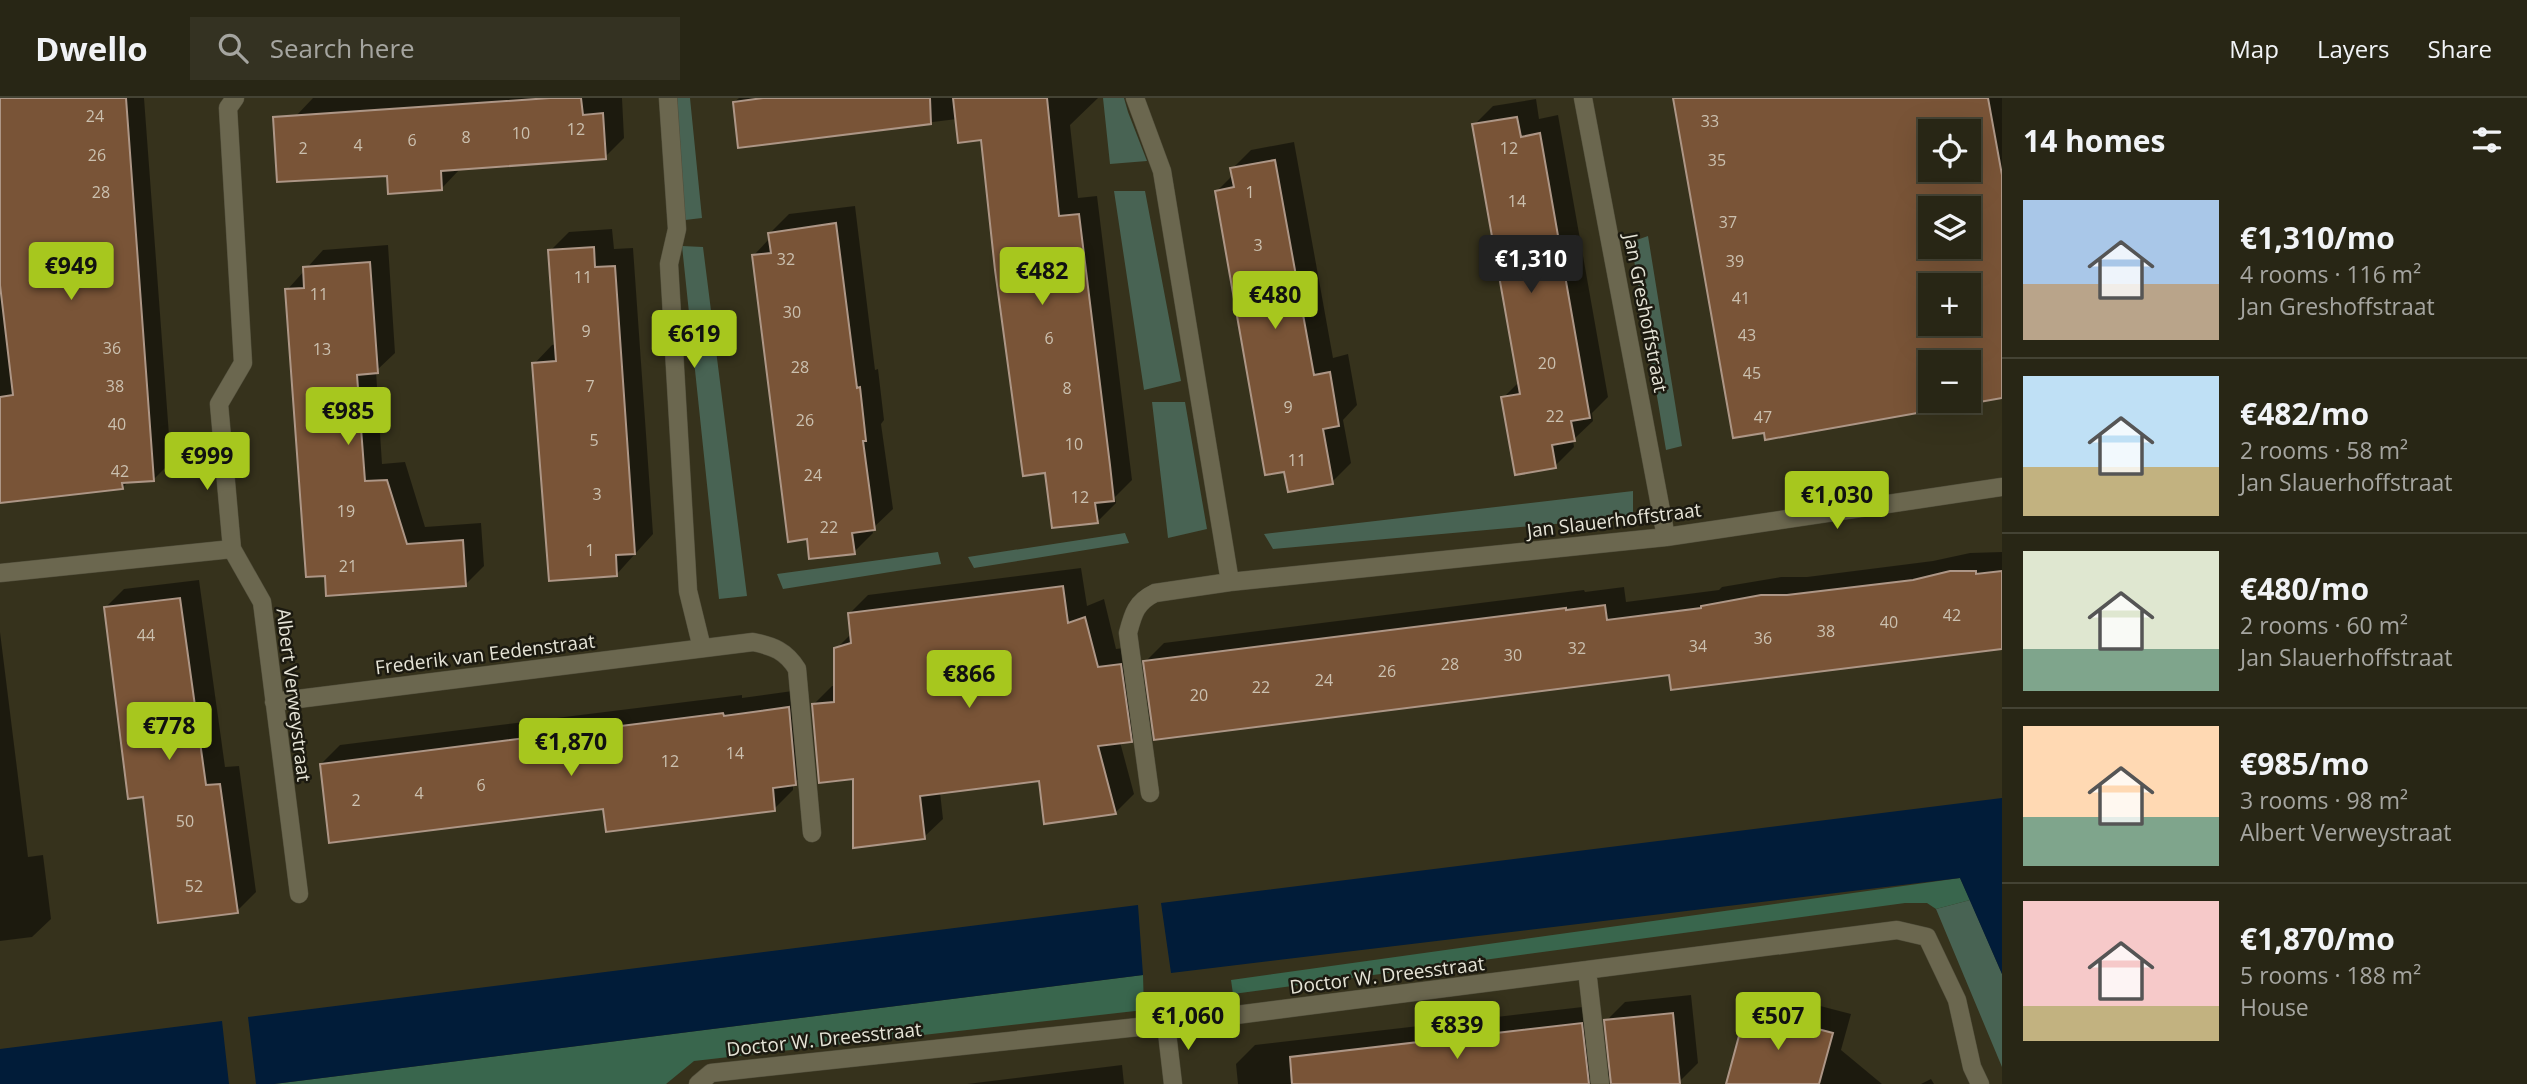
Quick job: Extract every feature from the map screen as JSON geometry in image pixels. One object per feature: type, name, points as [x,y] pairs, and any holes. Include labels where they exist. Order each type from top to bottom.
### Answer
[{"type":"street","name":"Albert Verweystraat","points":[[235,98],[229,108],[243,363],[219,404],[232,548],[262,602],[299,894]]},
{"type":"street","points":[[668,98],[677,229],[669,264],[687,578],[702,648]]},
{"type":"street","points":[[1135,98],[1162,172],[1230,582]]},
{"type":"street","name":"Jan Greshoffstraat","points":[[1583,98],[1666,537]]},
{"type":"street","name":"Jan Slauerhoffstraat","points":[[1150,793],[1128,633],[1134,609],[1144,598],[1155,593],[1230,582],[1666,537],[2002,487]]},
{"type":"street","points":[[0,573],[232,548]]},
{"type":"street","name":"Frederik van Eedenstraat","points":[[274,702],[702,648],[753,642],[766,644],[789,656],[797,669],[812,833]]},
{"type":"street","name":"Doctor W. Dreesstraat","points":[[698,1084],[711,1073],[1166,1024],[1897,930],[1927,937],[1957,1000],[1972,1067],[1979,1084]]},
{"type":"street","points":[[1587,970],[1600,1084]]},
{"type":"street","points":[[1166,1024],[1173,1084]]},
{"type":"green space","points":[[677,98],[690,98],[702,218],[685,220]]},
{"type":"green space","points":[[1103,98],[1124,98],[1147,161],[1110,164]]},
{"type":"green space","points":[[1114,191],[1145,191],[1181,381],[1144,390]]},
{"type":"green space","points":[[1648,236],[1682,446],[1666,450],[1631,242]]},
{"type":"green space","points":[[682,246],[703,247],[747,596],[719,599]]},
{"type":"green space","points":[[1152,402],[1185,402],[1207,529],[1168,538]]},
{"type":"green space","points":[[1633,491],[1633,517],[1273,549],[1264,534]]},
{"type":"green space","points":[[1125,533],[1129,543],[974,568],[968,557]]},
{"type":"green space","points":[[938,552],[941,564],[783,589],[777,574]]},
{"type":"green space","points":[[1960,878],[1970,900],[1936,909],[1927,903],[1905,903],[1233,994],[1231,980]]},
{"type":"green space","points":[[1970,900],[2002,974],[2002,1067],[1936,909]]},
{"type":"green space","points":[[1143,975],[1144,1010],[694,1061],[666,1084],[274,1084]]},
{"type":"water","points":[[2002,798],[2002,974],[1960,878],[1171,973],[1161,903]]},
{"type":"water","points":[[1138,905],[1143,975],[274,1084],[256,1084],[248,1017]]},
{"type":"water","points":[[222,1021],[229,1084],[0,1084],[0,1049]]},
{"type":"building","points":[[0,98],[126,98],[154,481],[122,483],[123,489],[0,503],[0,397],[13,395],[0,285]]},
{"type":"building","points":[[581,98],[583,115],[603,113],[606,159],[441,171],[442,190],[388,194],[387,176],[277,182],[273,117]]},
{"type":"building","points":[[763,98],[930,98],[931,124],[738,148],[733,102]]},
{"type":"building","points":[[953,98],[1047,98],[1059,216],[1079,214],[1110,465],[1114,501],[1095,503],[1098,523],[1052,528],[1045,473],[1023,476],[995,270],[981,140],[958,143]]},
{"type":"building","points":[[1673,98],[1988,98],[2002,175],[2002,398],[1981,402],[1981,350],[1918,350],[1918,413],[1765,440],[1764,433],[1733,438]]},
{"type":"building","points":[[1517,117],[1521,137],[1540,133],[1590,418],[1571,421],[1575,441],[1552,445],[1556,468],[1515,475],[1501,397],[1520,394],[1472,124]]},
{"type":"building","points":[[1275,160],[1314,375],[1330,372],[1339,426],[1323,429],[1333,484],[1288,492],[1284,472],[1265,475],[1215,191],[1234,187],[1230,168]]},
{"type":"building","points":[[836,223],[857,388],[860,387],[866,441],[863,441],[875,530],[852,533],[855,554],[809,559],[807,539],[788,542],[752,255],[771,253],[768,233]]},
{"type":"building","points":[[594,247],[595,267],[615,266],[635,554],[616,555],[617,576],[549,581],[532,363],[556,361],[548,250]]},
{"type":"building","points":[[370,262],[378,373],[357,375],[365,481],[387,480],[407,544],[463,540],[466,586],[326,596],[325,576],[306,577],[285,289],[304,288],[303,267]]},
{"type":"building","points":[[1950,571],[1976,571],[1976,574],[2002,571],[2002,649],[1671,690],[1669,675],[1154,740],[1143,661],[1566,608],[1605,605],[1607,620],[1701,608],[1761,595],[1787,595],[1913,580]]},
{"type":"building","points":[[1063,586],[1068,623],[1085,617],[1098,667],[1121,664],[1132,742],[1098,746],[1116,814],[1044,824],[1039,781],[920,796],[925,839],[853,848],[853,779],[819,783],[812,704],[834,702],[834,648],[851,643],[848,613]]},
{"type":"building","points":[[180,598],[206,785],[220,784],[238,913],[158,923],[143,797],[128,799],[104,607]]},
{"type":"building","points":[[789,707],[796,785],[773,788],[775,811],[606,832],[603,809],[329,843],[320,764]]},
{"type":"building","points":[[1746,1010],[1833,1033],[1819,1084],[1726,1084]]},
{"type":"building","points":[[1673,1013],[1680,1084],[1611,1084],[1604,1020]]},
{"type":"building","points":[[1582,1023],[1589,1084],[1292,1084],[1290,1057]]}]
